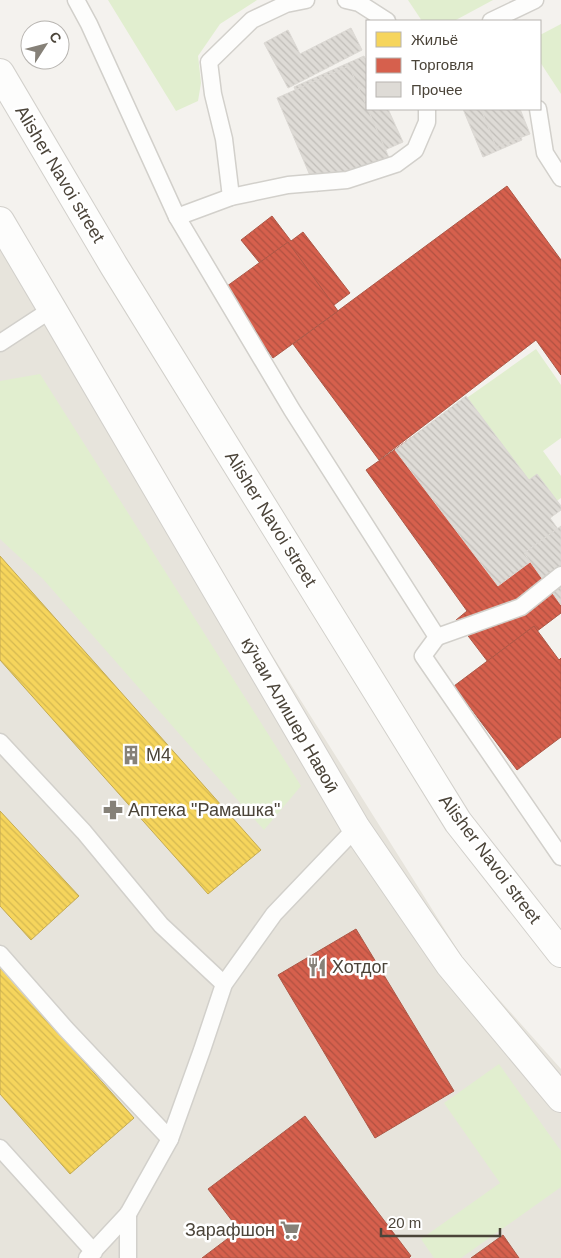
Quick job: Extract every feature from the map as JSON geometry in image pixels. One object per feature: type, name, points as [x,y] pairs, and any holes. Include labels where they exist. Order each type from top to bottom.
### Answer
[{"type":"street","name":"Alisher Navoi street","points":[[0,73],[114,266],[458,822],[561,953]]},
{"type":"street","name":"кӯчаи Алишер Навоӣ","points":[[0,222],[356,828],[450,965],[561,1098]]},
{"type":"lane","points":[[76,0],[89,24],[177,217],[292,410],[437,637]]},
{"type":"lane","points":[[231,197],[224,139],[213,94],[209,62],[252,20],[286,4],[306,0]]},
{"type":"lane","points":[[346,0],[359,3],[385,20]]},
{"type":"lane","points":[[495,20],[534,0]]},
{"type":"lane","points":[[177,217],[231,197],[288,185],[347,180],[396,164],[415,150],[427,122],[427,110]]},
{"type":"lane","points":[[538,110],[545,153],[561,178]]},
{"type":"lane","points":[[0,343],[52,309]]},
{"type":"lane","points":[[561,575],[521,606],[437,637],[423,656],[561,857]]},
{"type":"lane","points":[[0,742],[84,832],[161,925],[224,984]]},
{"type":"lane","points":[[0,1148],[90,1255],[128,1214],[170,1139],[224,984],[274,914],[356,828]]},
{"type":"lane","points":[[0,954],[66,1029],[170,1139]]},
{"type":"lane","points":[[128,1214],[128,1258]]},
{"type":"shaded area","points":[[0,222],[464,960],[561,1069],[561,1258],[0,1258]]},
{"type":"green space","points":[[108,0],[257,0],[220,24],[198,56],[201,83],[198,101],[176,111]]},
{"type":"green space","points":[[408,0],[493,0],[456,20],[421,20]]},
{"type":"green space","points":[[561,24],[561,94],[541,64],[541,34]]},
{"type":"green space","points":[[536,349],[561,385],[561,438],[543,451],[561,476],[561,498],[544,510],[454,407]]},
{"type":"green space","points":[[40,374],[301,786],[264,830],[43,579],[0,539],[0,381]]},
{"type":"green space","points":[[499,1064],[561,1151],[561,1187],[461,1258],[434,1258],[421,1239],[500,1183],[444,1103]]},
{"type":"building: Жильё","name":"М4","points":[[0,556],[261,850],[208,894],[0,660]]},
{"type":"building: Жильё","points":[[0,811],[79,896],[31,940],[0,906]]},
{"type":"building: Жильё","points":[[0,967],[134,1118],[70,1174],[0,1094]]},
{"type":"building: Торговля","points":[[507,186],[561,260],[561,375],[536,340],[379,460],[293,344]]},
{"type":"building: Торговля","points":[[272,216],[291,241],[303,232],[350,293],[294,335],[250,277],[263,267],[241,240]]},
{"type":"building: Торговля","points":[[288,242],[338,311],[273,358],[223,289]]},
{"type":"building: Торговля","points":[[453,408],[514,493],[521,488],[550,528],[522,548],[561,601],[561,613],[491,666],[456,620],[467,611],[366,470]]},
{"type":"building: Торговля","points":[[534,626],[559,660],[561,658],[561,737],[517,770],[454,686]]},
{"type":"building: Торговля","points":[[356,929],[454,1091],[375,1138],[278,975]]},
{"type":"building: Торговля","points":[[305,1116],[411,1256],[409,1258],[202,1258],[239,1230],[208,1189]]},
{"type":"building: Торговля","points":[[503,1235],[519,1258],[471,1258]]},
{"type":"building: Прочее","points":[[351,28],[362,50],[288,88],[264,43],[288,30],[300,54]]},
{"type":"building: Прочее","points":[[364,56],[366,60],[366,110],[388,110],[403,142],[333,173],[294,87]]},
{"type":"building: Прочее","points":[[349,66],[366,105],[366,110],[368,110],[390,160],[317,192],[277,98]]},
{"type":"building: Прочее","points":[[463,110],[508,110],[522,140],[483,157]]},
{"type":"building: Прочее","points":[[481,110],[520,110],[530,134],[496,147]]},
{"type":"building: Прочее","points":[[466,396],[529,480],[537,474],[561,506],[561,510],[550,518],[561,533],[561,539],[498,586],[395,450]]},
{"type":"building: Прочее","points":[[561,526],[561,605],[524,553]]},
{"type":"place","name":"М4","points":[[131,755]]},
{"type":"place","name":"Аптека \"Рамашка\"","points":[[113,810]]},
{"type":"place","name":"Хотдог","points":[[317,967]]},
{"type":"place","name":"Зарафшон","points":[[290,1230]]}]
